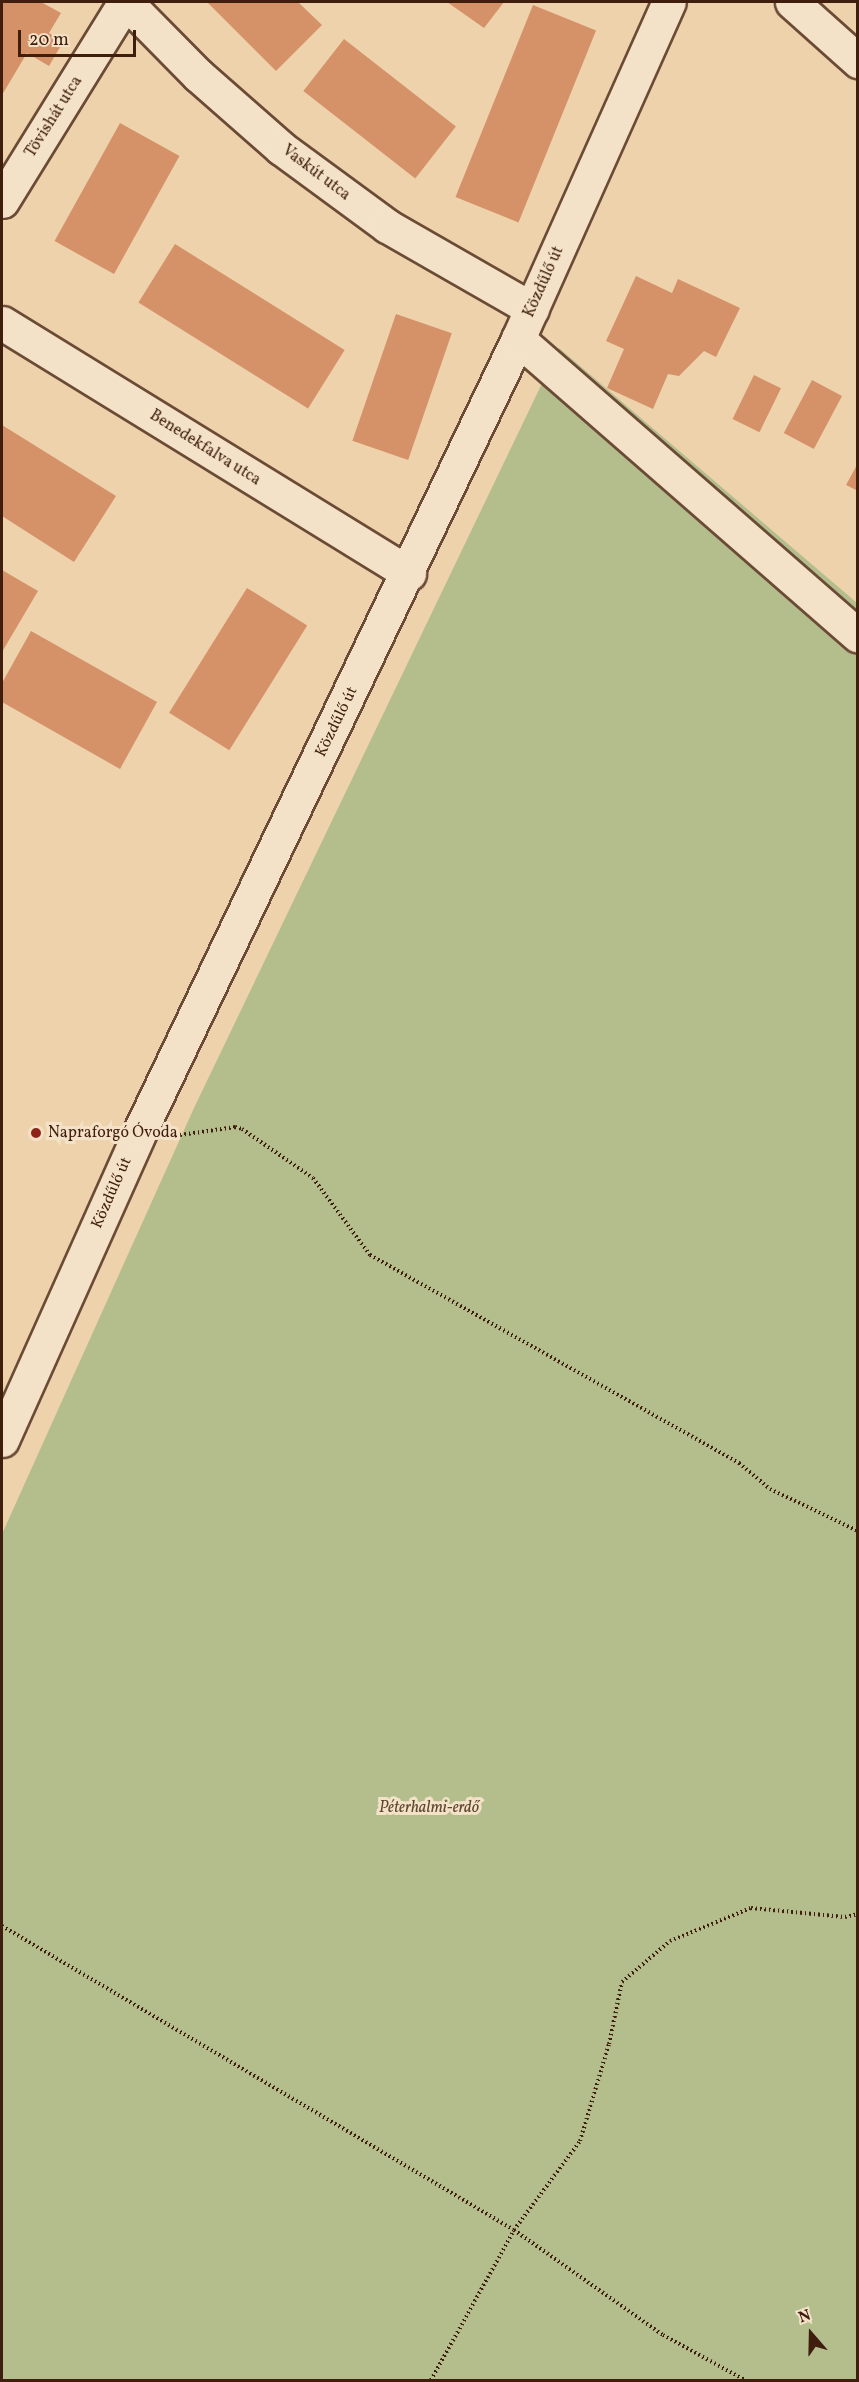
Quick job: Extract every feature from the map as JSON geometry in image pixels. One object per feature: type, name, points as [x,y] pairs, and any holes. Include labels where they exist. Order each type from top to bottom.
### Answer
[{"type":"street","name":"Tövishát utca","points":[[2,201],[126,2]]},
{"type":"street","name":"Vaskút utca","points":[[126,2],[198,75],[281,148],[387,226],[532,309]]},
{"type":"street","name":"Közdűlő út","points":[[2,1440],[140,1131],[409,573],[532,309],[669,2]]},
{"type":"street","points":[[792,2],[858,61]]},
{"type":"street","name":"Benedekfalva utca","points":[[2,323],[409,573]]},
{"type":"street","points":[[518,339],[858,636]]},
{"type":"path","points":[[140,1131],[172,1136],[235,1127],[242,1130],[313,1178],[370,1255],[739,1463],[770,1489],[858,1531]]},
{"type":"path","points":[[431,2380],[514,2230],[580,2141],[609,2044],[622,1982],[670,1941],[751,1908],[844,1917],[858,1914]]},
{"type":"path","points":[[2,1926],[514,2230],[663,2335],[745,2380]]},
{"type":"green space","name":"Péterhalmi-erdő","points":[[559,348],[857,603],[857,2380],[2,2380],[2,1534],[194,1108]]},
{"type":"building","points":[[2,2],[41,2],[61,13],[49,33],[63,42],[49,66],[27,53],[2,95]]},
{"type":"building","points":[[207,2],[298,2],[322,25],[276,71]]},
{"type":"building","points":[[447,2],[504,2],[484,28]]},
{"type":"building","points":[[533,5],[596,30],[519,222],[455,197]]},
{"type":"building","points":[[344,39],[456,126],[415,178],[303,91]]},
{"type":"building","points":[[120,123],[179,156],[114,274],[55,241]]},
{"type":"building","points":[[175,244],[345,350],[308,408],[138,303]]},
{"type":"building","points":[[636,276],[672,293],[678,279],[740,308],[716,357],[704,351],[679,376],[668,374],[653,409],[607,388],[624,349],[606,341]]},
{"type":"building","points":[[396,314],[452,333],[408,460],[352,441]]},
{"type":"building","points":[[754,375],[781,388],[759,432],[733,419]]},
{"type":"building","points":[[812,380],[842,396],[814,449],[784,433]]},
{"type":"building","points":[[2,425],[116,496],[74,562],[2,516]]},
{"type":"building","points":[[858,463],[858,491],[846,485]]},
{"type":"building","points":[[2,570],[38,591],[2,652]]},
{"type":"building","points":[[247,588],[307,626],[229,750],[169,713]]},
{"type":"building","points":[[31,631],[157,702],[120,769],[2,702],[2,683]]},
{"type":"place","name":"Napraforgó Óvoda","points":[[36,1133]]}]
